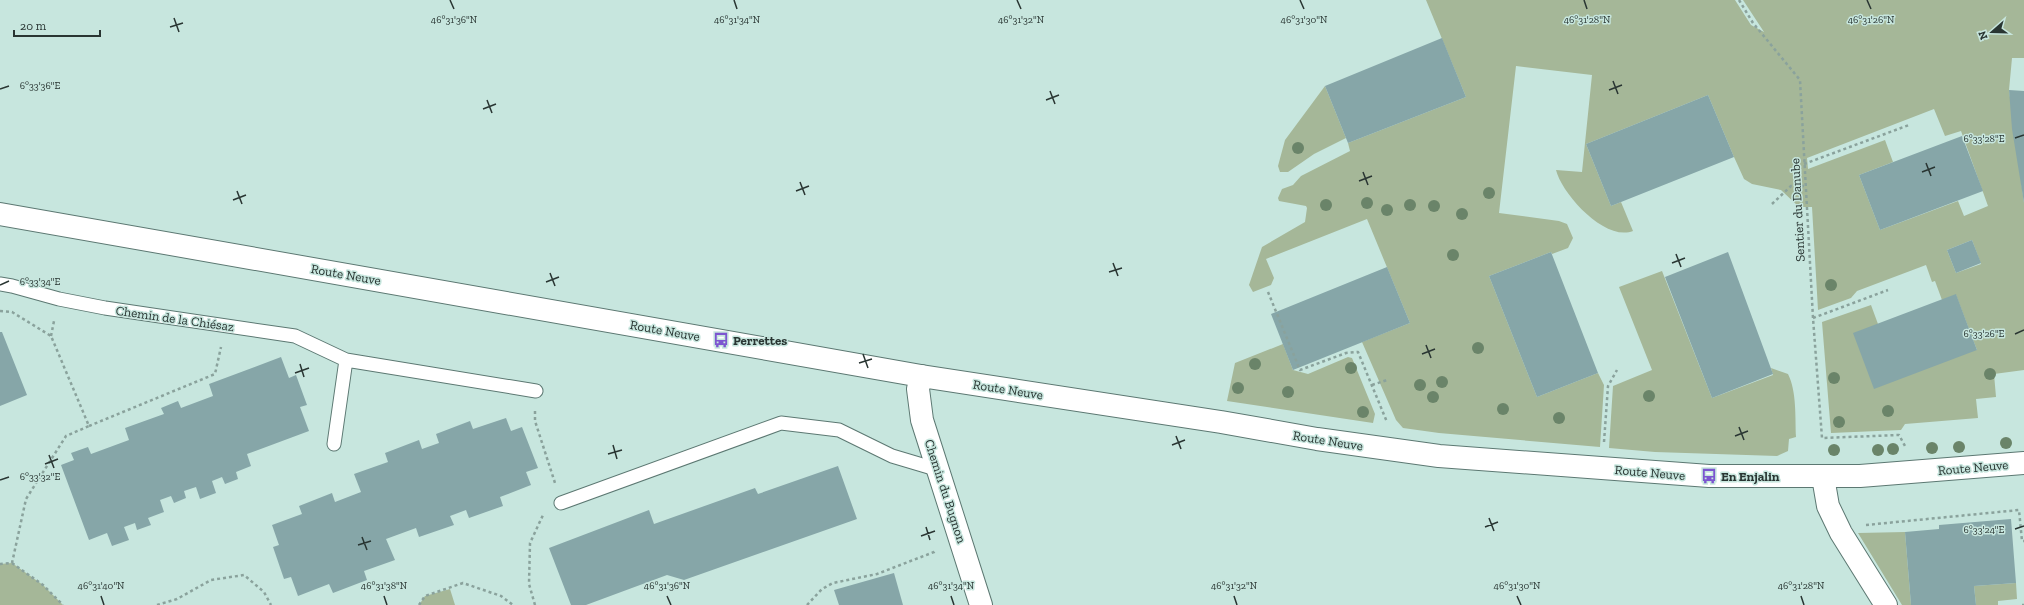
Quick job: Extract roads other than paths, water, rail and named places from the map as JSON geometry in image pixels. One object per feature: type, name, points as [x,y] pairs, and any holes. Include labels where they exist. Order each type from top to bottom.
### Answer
[{"type":"street","name":"Route Neuve","points":[[0,214],[921,376],[1221,422],[1317,439],[1439,456],[1693,476],[1860,476],[2024,463]]},
{"type":"street","name":"Chemin du Bugnon","points":[[921,376],[918,389],[922,420],[981,605]]},
{"type":"street","points":[[1823,477],[1828,506],[1841,533],[1886,605]]},
{"type":"lane","name":"Chemin de la Chiésaz","points":[[0,284],[74,302],[295,336],[346,360],[536,391]]},
{"type":"lane","points":[[334,444],[346,360]]},
{"type":"lane","points":[[561,502],[781,423],[839,430],[892,456],[939,470]]},
{"type":"place","name":"Perrettes","points":[[721,340]]},
{"type":"place","name":"En Enjalin","points":[[1709,476]]}]
